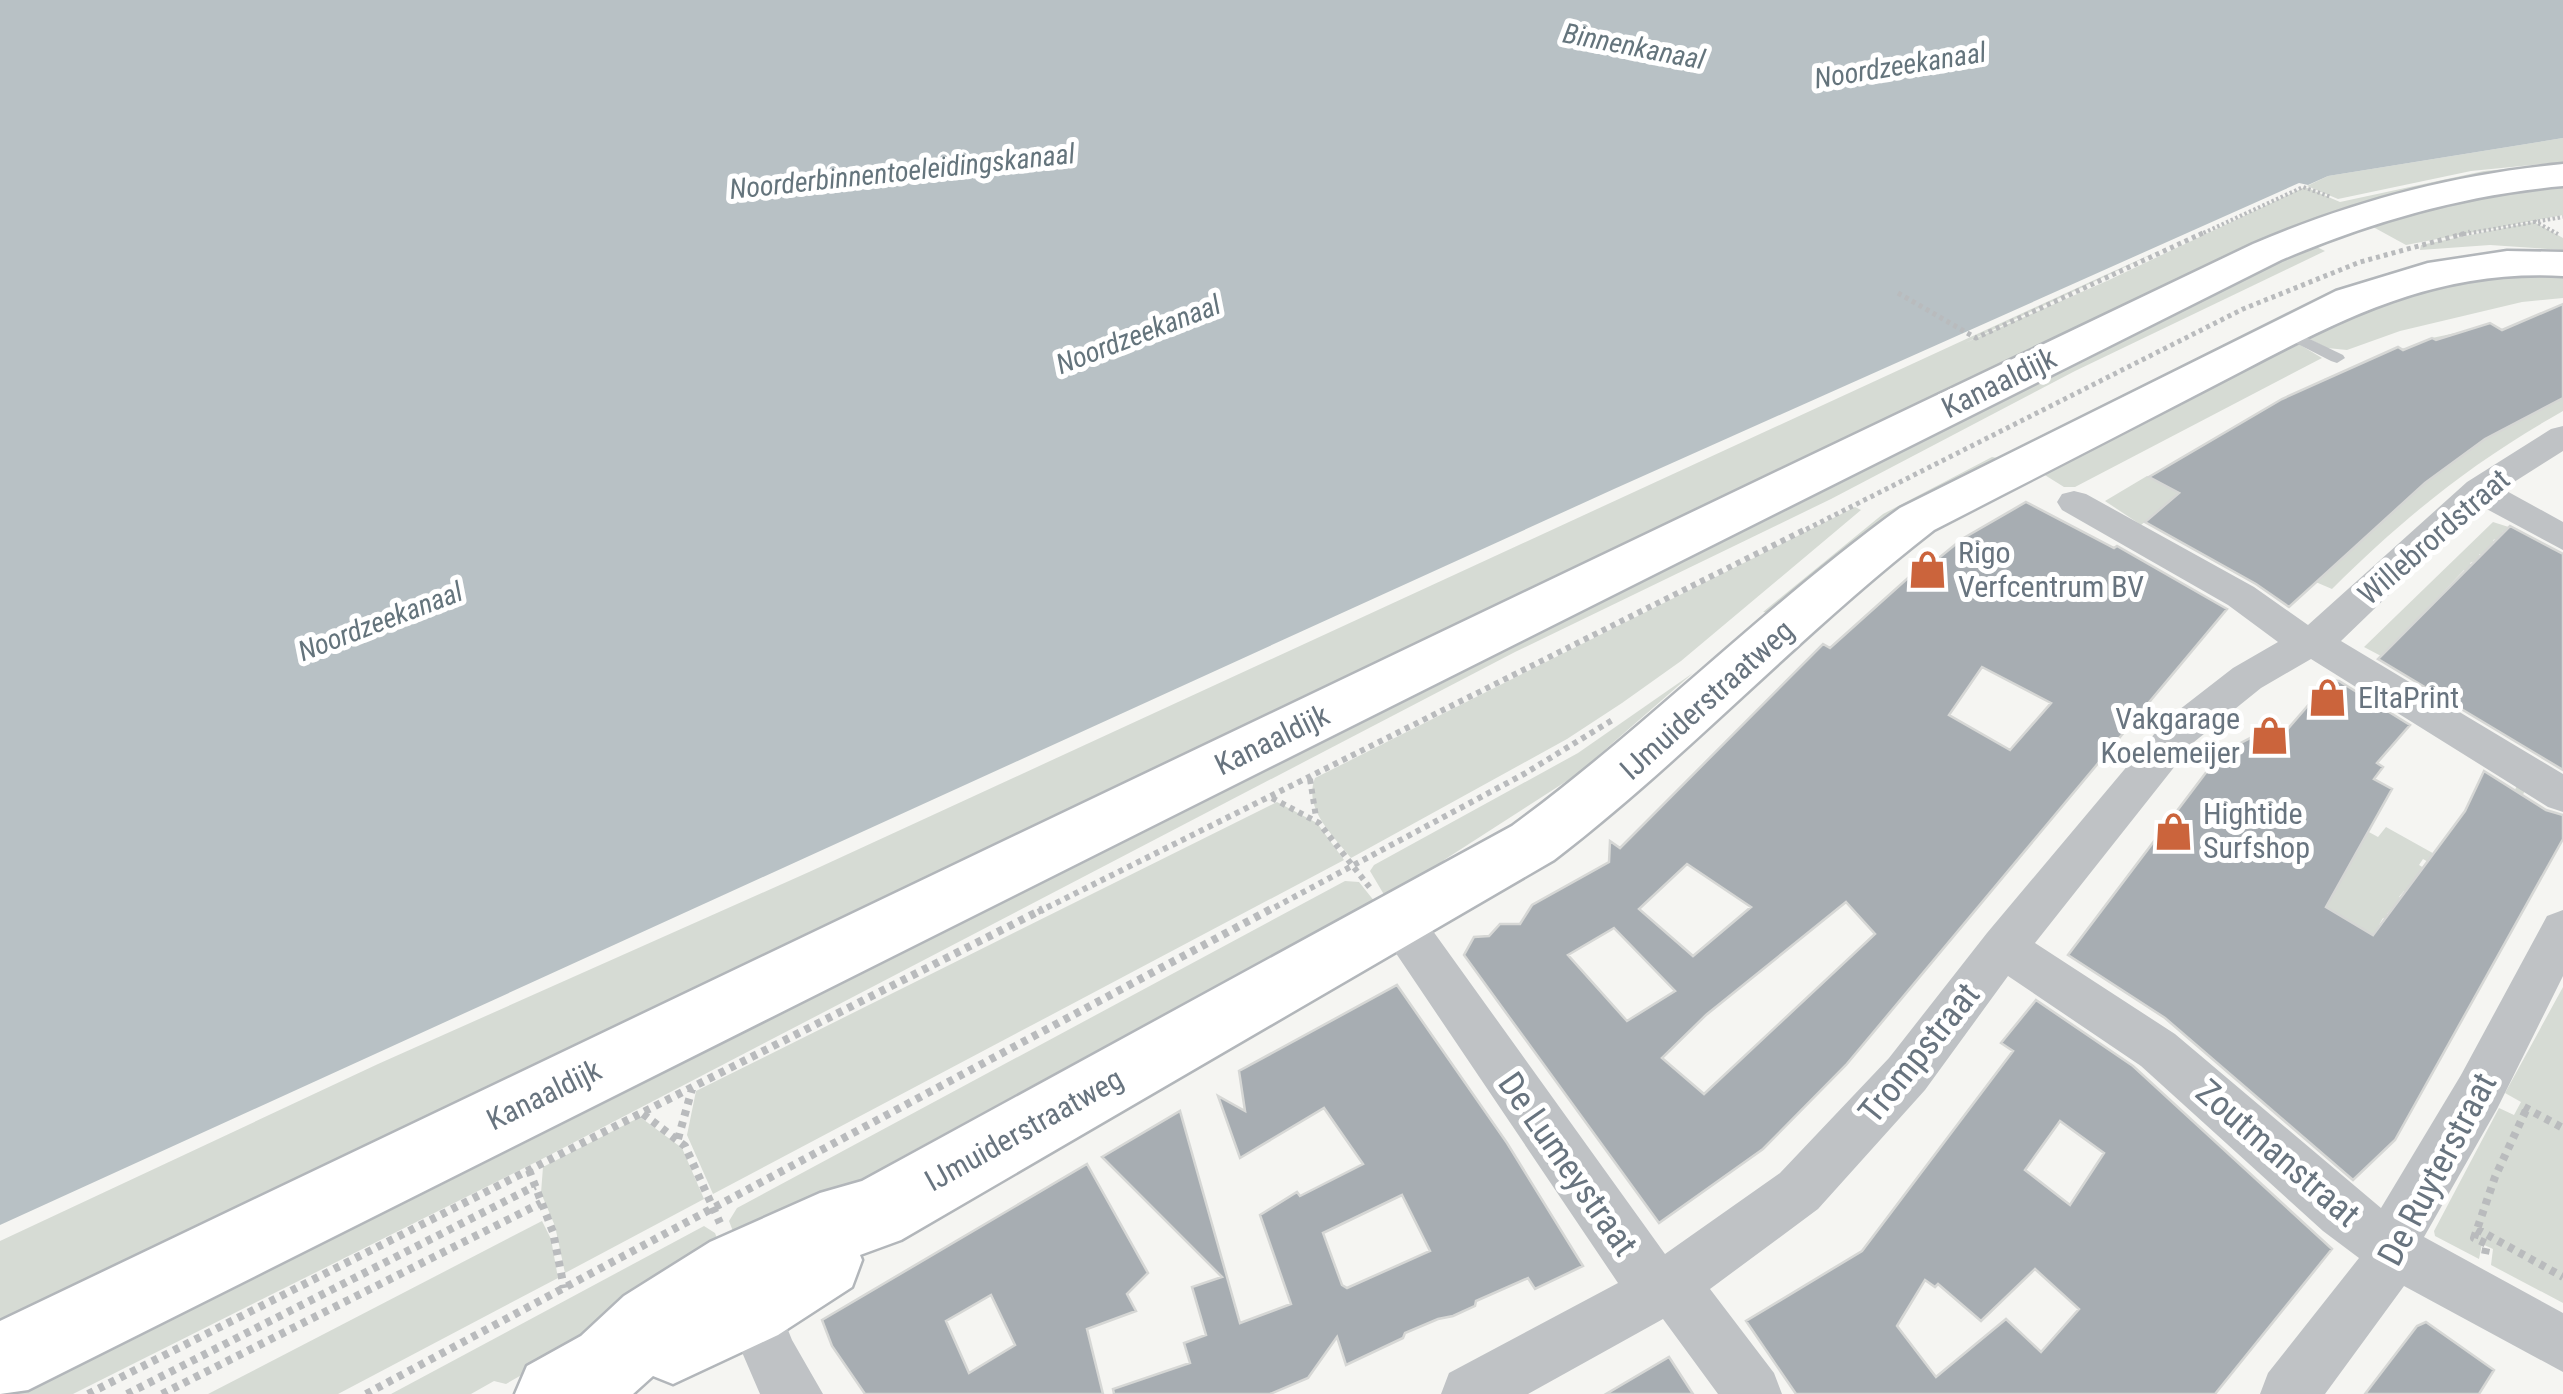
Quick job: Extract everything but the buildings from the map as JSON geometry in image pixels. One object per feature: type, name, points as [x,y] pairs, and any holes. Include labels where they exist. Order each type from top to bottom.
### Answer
[{"type":"main road","name":"Kanaaldijk","points":[[0,1362],[2267,252],[2355,215],[2412,197],[2490,182],[2563,175]]},
{"type":"main road","name":"IJmuiderstraatweg","points":[[582,1379],[652,1323],[738,1270],[820,1230],[875,1214],[1482,874],[1576,813],[1902,529],[2350,300],[2431,273],[2494,262],[2548,242]]},
{"type":"main road","name":"IJmuiderstraatweg","points":[[582,1379],[659,1352],[750,1308],[830,1257],[875,1214]]},
{"type":"street","name":"Willebrordstraat","points":[[2308,644],[2331,630],[2479,490],[2563,436]]},
{"type":"street","points":[[2479,490],[2563,538]]},
{"type":"street","points":[[2074,502],[2241,596],[2308,644],[2343,658],[2563,795]]},
{"type":"street","name":"Trompstraat","points":[[1470,1394],[1666,1287],[1799,1191],[1907,1074],[2004,947],[2180,731],[2247,678],[2308,644]]},
{"type":"street","name":"De Lumeystraat","points":[[1398,920],[1642,1271],[1666,1287],[1702,1322],[1753,1394]]},
{"type":"street","name":"De Ruyterstraat","points":[[2290,1394],[2377,1280],[2404,1218],[2479,1092],[2563,930]]},
{"type":"street","name":"Zoutmanstraat","points":[[2004,947],[2158,1050],[2342,1212],[2393,1250],[2563,1344]]},
{"type":"street","points":[[750,1308],[771,1360],[794,1394]]},
{"type":"lane","points":[[2285,332],[2337,358]]},
{"type":"path","points":[[1898,292],[1976,338],[2303,186],[2337,200]]},
{"type":"path","points":[[2548,242],[2563,236]]},
{"type":"path","points":[[88,1394],[970,945],[1310,779],[1979,441]]},
{"type":"path","points":[[366,1394],[916,1096],[1524,774],[1620,715]]},
{"type":"path","points":[[1310,779],[1312,809],[1353,866]]},
{"type":"path","points":[[1270,798],[1319,822]]},
{"type":"path","points":[[678,1138],[692,1089]]},
{"type":"path","points":[[2479,1092],[2513,1112],[2517,1104],[2563,1128]]},
{"type":"path","points":[[2527,1108],[2494,1178],[2477,1229],[2563,1277]]},
{"type":"path","points":[[642,1114],[678,1138],[715,1208]]},
{"type":"path","points":[[529,1170],[553,1232],[564,1288]]},
{"type":"path","points":[[127,1394],[535,1186]]},
{"type":"path","points":[[162,1394],[541,1203]]},
{"type":"shaded area","points":[[2563,138],[2563,162],[2471,171],[2338,199],[2307,186],[2328,176]]},
{"type":"shaded area","points":[[2563,164],[2563,168],[2411,192],[2340,213],[2265,242],[0,1336],[0,1241],[378,1064],[809,872],[2103,276],[2163,249],[1965,343],[2305,187],[2340,202],[2484,171]]},
{"type":"shaded area","points":[[2563,182],[2563,215],[2406,245],[2364,222],[2415,206]]},
{"type":"shaded area","points":[[2534,222],[2563,238],[2563,250],[2490,245],[2420,250],[2421,245]]},
{"type":"shaded area","points":[[2311,244],[2325,251],[2075,371],[1831,499],[1515,652],[542,1159],[73,1394],[0,1394],[0,1388]]},
{"type":"shaded area","points":[[2563,271],[2563,298],[2522,302],[2400,331],[2347,350],[2327,348],[2306,337],[2314,328],[2459,276]]},
{"type":"shaded area","points":[[2474,329],[2563,398],[2563,411],[2441,492],[2332,589],[2155,513],[2141,525],[2105,501],[2147,476],[2234,524],[2345,389],[2324,379],[2407,348],[2445,368],[2436,357],[2413,345],[2443,344],[2432,338]]},
{"type":"shaded area","points":[[2292,340],[2322,358],[2075,487],[2064,487],[2040,472]]},
{"type":"shaded area","points":[[1992,457],[2002,459],[1772,613],[1763,612],[1883,514]]},
{"type":"shaded area","points":[[1855,507],[1861,510],[1681,661],[1567,739],[1351,858],[1316,811],[1312,789],[1315,778]]},
{"type":"shaded area","points":[[2493,522],[2518,530],[2502,532],[2505,536],[2493,540],[2496,544],[2487,554],[2479,554],[2482,558],[2470,563],[2473,567],[2468,572],[2464,570],[2428,608],[2524,658],[2423,613],[2381,656],[2364,647]]},
{"type":"shaded area","points":[[1693,673],[1576,775],[1444,860],[1443,867],[1386,898],[1370,871],[1374,865],[1578,753]]},
{"type":"shaded area","points":[[2517,785],[2525,790],[2508,830],[2439,868],[2423,859],[2419,865],[2457,888],[2421,901],[2404,891],[2399,897],[2437,920],[2431,930],[2392,908],[2387,914],[2484,971],[2481,975],[2383,918],[2379,925],[2400,938],[2393,947],[2366,931],[2361,938],[2295,957],[2367,831],[2378,837],[2386,827],[2438,856],[2505,815]]},
{"type":"shaded area","points":[[1277,802],[1317,823],[1344,860],[713,1194],[687,1135],[696,1091]]},
{"type":"shaded area","points":[[1345,881],[1359,882],[1375,902],[894,1161],[890,1172],[741,1252],[729,1221],[737,1208]]},
{"type":"shaded area","points":[[2563,987],[2563,1303],[2491,1265],[2493,1249],[2482,1244],[2479,1259],[2435,1236],[2434,1231],[2499,1108],[2514,1115],[2521,1102],[2505,1093]]},
{"type":"shaded area","points":[[640,1117],[682,1148],[704,1199],[565,1273],[555,1226],[541,1193],[543,1167]]},
{"type":"shaded area","points":[[542,1221],[551,1239],[558,1278],[338,1394],[208,1394]]},
{"type":"shaded area","points":[[704,1226],[715,1233],[725,1259],[506,1384],[494,1381],[471,1394],[391,1394]]},
{"type":"water","points":[[0,0],[2563,0],[2563,138],[2328,176],[2308,185],[2299,183],[1614,489],[0,1225]]},
{"type":"place","name":"Rigo Verfcentrum BV","points":[[1928,570]]},
{"type":"place","name":"EltaPrint","points":[[2328,698]]},
{"type":"place","name":"Vakgarage Koelemeijer","points":[[2270,736]]},
{"type":"place","name":"Hightide Surfshop","points":[[2173,831]]},
{"type":"water label","name":"Binnenkanaal","points":[[1634,46]]},
{"type":"water label","name":"Noordzeekanaal","points":[[1900,65]]},
{"type":"water label","name":"Noorderbinnentoeleidingskanaal","points":[[902,171]]},
{"type":"water label","name":"Noordzeekanaal","points":[[1138,334]]},
{"type":"water label","name":"Noordzeekanaal","points":[[380,621]]}]
